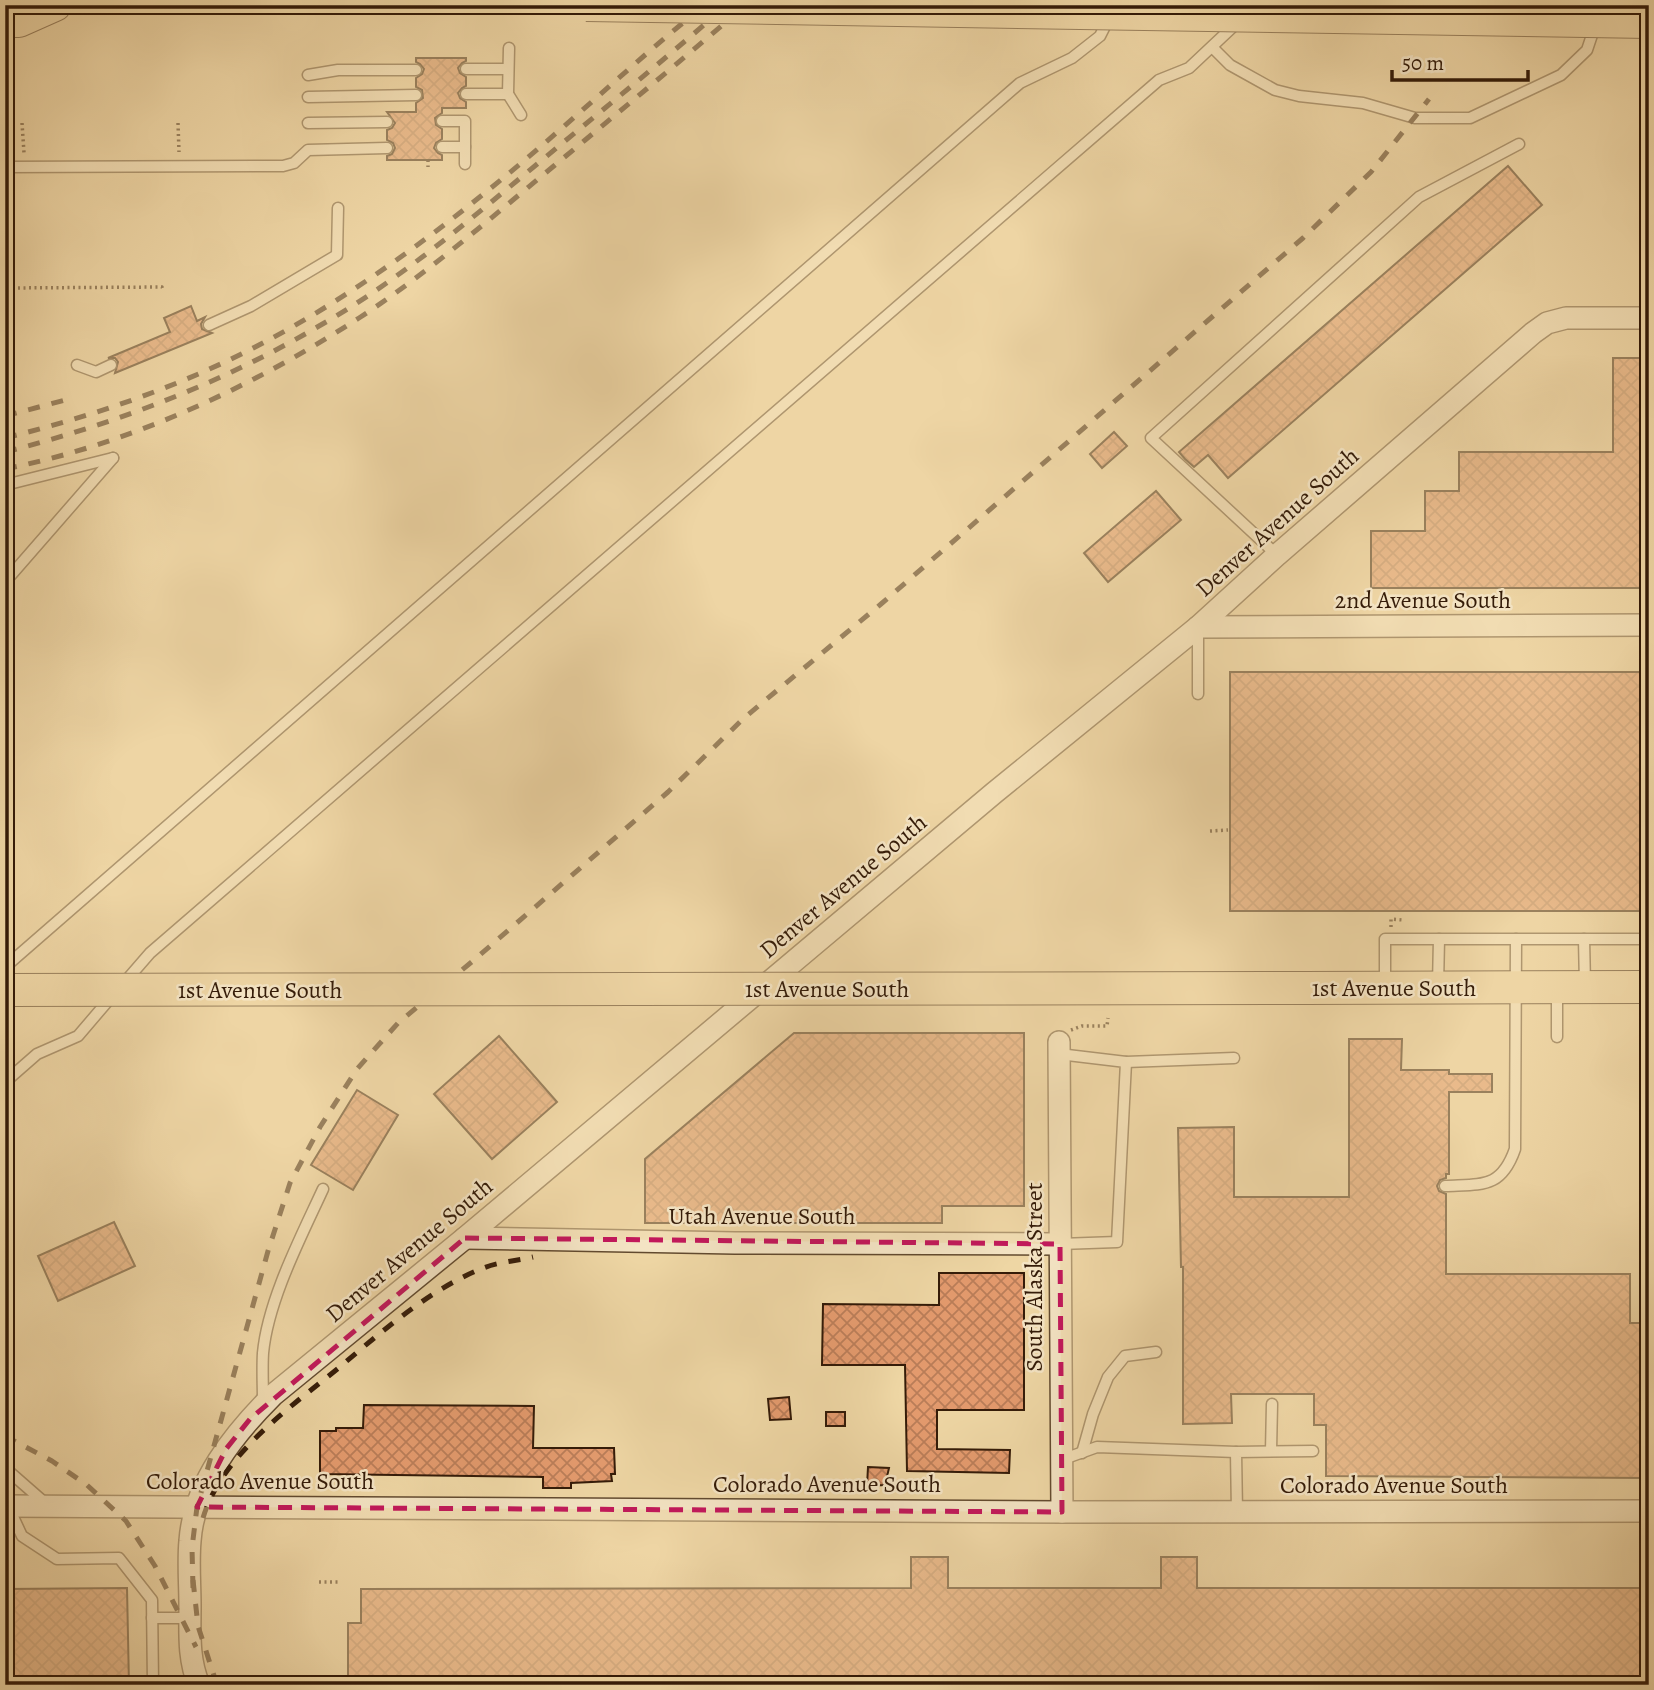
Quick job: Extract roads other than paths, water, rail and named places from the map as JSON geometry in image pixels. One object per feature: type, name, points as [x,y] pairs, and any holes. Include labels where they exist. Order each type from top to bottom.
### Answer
[{"type":"main road","points":[[5,21],[19,21],[55,5]]},
{"type":"main road","points":[[586,5],[1649,22]]},
{"type":"main road","name":"1st Avenue South","points":[[5,990],[1649,988]]},
{"type":"street","name":"Denver Avenue South","points":[[199,1685],[191,1655],[190,1618],[190,1540],[197,1507],[226,1449],[263,1405],[984,802],[1198,627],[1277,555],[1547,323],[1566,318],[1649,318]]},
{"type":"street","name":"2nd Avenue South","points":[[1198,627],[1649,625]]},
{"type":"street","name":"South Alaska Street","points":[[1059,1048],[1062,1512]]},
{"type":"street","name":"Utah Avenue South","points":[[465,1238],[735,1243],[1060,1244]]},
{"type":"street","name":"Colorado Avenue South","points":[[7,1506],[1062,1512],[1649,1511]]},
{"type":"lane","points":[[5,967],[1020,83],[1072,58],[1100,36],[1115,5]]},
{"type":"lane","points":[[5,1082],[37,1054],[78,1036],[150,953],[1159,80],[1189,68],[1255,5]]},
{"type":"lane","points":[[1212,47],[1230,65],[1275,90],[1299,96],[1363,103],[1415,118],[1470,118],[1561,75],[1587,50],[1602,5]]},
{"type":"lane","points":[[509,48],[508,94],[521,116]]},
{"type":"lane","points":[[466,69],[508,69]]},
{"type":"lane","points":[[308,75],[338,70],[416,70]]},
{"type":"lane","points":[[466,94],[508,94]]},
{"type":"lane","points":[[308,97],[416,95]]},
{"type":"lane","points":[[442,121],[465,121],[466,164]]},
{"type":"lane","points":[[308,123],[387,122]]},
{"type":"lane","points":[[1277,555],[1151,438],[1419,197],[1519,144]]},
{"type":"lane","points":[[442,147],[466,147]]},
{"type":"lane","points":[[5,167],[283,166],[294,163],[308,150],[387,148]]},
{"type":"lane","points":[[209,325],[251,306],[337,255],[338,208]]},
{"type":"lane","points":[[77,365],[96,372],[111,365]]},
{"type":"lane","points":[[5,485],[113,458],[5,582]]},
{"type":"lane","points":[[1198,627],[1198,694]]},
{"type":"lane","points":[[1385,988],[1385,939],[1649,939]]},
{"type":"lane","points":[[1438,988],[1440,939]]},
{"type":"lane","points":[[1445,1186],[1481,1184],[1497,1179],[1509,1167],[1515,1149],[1516,939]]},
{"type":"lane","points":[[1557,1037],[1584,939]]},
{"type":"lane","points":[[1059,1048],[1126,1062],[1234,1058]]},
{"type":"lane","points":[[1060,1244],[1116,1242],[1126,1062]]},
{"type":"lane","points":[[263,1405],[263,1352],[272,1312],[291,1259],[323,1189]]},
{"type":"lane","points":[[1082,1453],[1093,1414],[1108,1377],[1125,1356],[1156,1352]]},
{"type":"lane","points":[[1271,1451],[1272,1404]]},
{"type":"lane","points":[[1061,1461],[1097,1447],[1236,1452],[1313,1451]]},
{"type":"lane","points":[[1236,1452],[1237,1512]]},
{"type":"lane","points":[[5,1468],[49,1506]]},
{"type":"lane","points":[[7,1506],[22,1536],[57,1559],[119,1558],[152,1600],[153,1685]]},
{"type":"lane","points":[[152,1618],[190,1618]]},
{"type":"railway","points":[[5,438],[103,410],[167,387],[259,345],[324,308],[388,266],[479,198],[705,5]]},
{"type":"railway","points":[[5,452],[87,429],[206,384],[282,347],[348,309],[404,271],[458,229],[727,5]]},
{"type":"railway","points":[[5,469],[98,445],[189,410],[276,367],[359,318],[459,244],[746,5]]},
{"type":"railway","points":[[193,1588],[192,1548],[197,1507],[268,1251],[290,1183],[320,1127],[357,1069],[398,1023],[668,792],[744,718],[881,604],[1303,238],[1371,172],[1429,99]]},
{"type":"railway","points":[[5,416],[69,399]]},
{"type":"railway","points":[[203,1518],[212,1495],[226,1473],[260,1433],[390,1325],[463,1277],[493,1265],[533,1257]]},
{"type":"railway","points":[[5,1436],[52,1461],[87,1485],[126,1521],[155,1566],[196,1647]]},
{"type":"railway","points":[[193,1580],[198,1626],[217,1685]]}]
